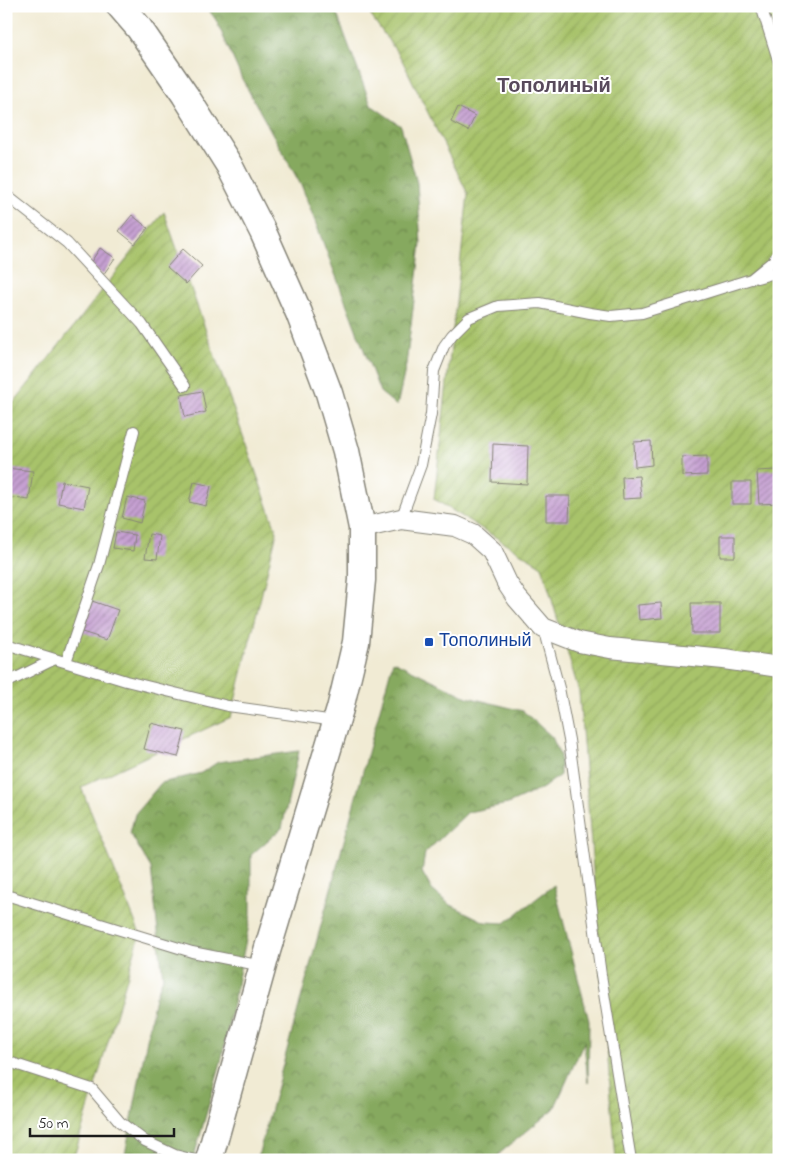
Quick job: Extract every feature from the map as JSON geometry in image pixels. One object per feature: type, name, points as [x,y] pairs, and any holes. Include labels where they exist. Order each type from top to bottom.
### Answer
[{"type":"street","points":[[120,6],[139,28],[185,95],[229,165],[263,232],[299,313],[329,393],[346,451],[362,528],[362,580],[356,642],[336,721],[263,966],[209,1160]]},
{"type":"street","points":[[362,528],[401,519],[455,526],[473,534],[492,551],[512,591],[543,628],[579,642],[610,648],[779,666]]},
{"type":"lane","points":[[761,6],[779,63]]},
{"type":"lane","points":[[6,195],[67,243],[142,324],[185,386]]},
{"type":"lane","points":[[751,279],[774,261],[779,252]]},
{"type":"lane","points":[[401,519],[421,465],[431,414],[434,371],[444,346],[469,318],[498,306],[540,303],[611,316],[642,313],[779,272]]},
{"type":"lane","points":[[66,662],[99,565],[134,431]]},
{"type":"lane","points":[[543,628],[569,740],[602,975],[631,1160]]},
{"type":"lane","points":[[6,644],[126,681],[228,706],[336,721]]},
{"type":"lane","points":[[6,683],[55,659]]},
{"type":"lane","points":[[6,896],[192,952],[263,966]]},
{"type":"lane","points":[[6,1061],[92,1089],[120,1122],[145,1141],[175,1155],[195,1160]]},
{"type":"green space","points":[[206,6],[334,6],[371,105],[401,126],[417,183],[421,244],[406,365],[397,406],[380,392],[302,187],[242,79],[216,20]]},
{"type":"green space","points":[[364,6],[779,6],[779,1160],[616,1160],[579,692],[542,566],[434,499],[468,194],[401,58]]},
{"type":"green space","points":[[164,212],[277,532],[231,717],[81,787],[140,934],[73,1160],[6,1160],[6,410],[8,410]]},
{"type":"green space","points":[[393,661],[467,697],[523,711],[552,737],[560,755],[560,775],[543,788],[508,804],[468,812],[425,853],[422,872],[432,890],[449,904],[485,922],[505,923],[554,885],[589,1021],[588,1083],[584,1042],[554,1109],[500,1153],[496,1160],[257,1160]]},
{"type":"green space","points":[[299,751],[282,828],[251,855],[251,915],[221,1062],[193,1160],[124,1160],[155,997],[163,978],[151,868],[130,833],[135,814],[161,783],[201,773],[218,762]]},
{"type":"building","points":[[458,107],[475,116],[468,131],[451,122]]},
{"type":"building","points":[[132,215],[148,228],[135,244],[119,231]]},
{"type":"building","points":[[100,248],[115,258],[103,275],[89,265]]},
{"type":"building","points":[[183,249],[202,266],[186,284],[167,267]]},
{"type":"building","points":[[202,391],[206,412],[185,417],[181,395]]},
{"type":"building","points":[[651,441],[652,465],[635,467],[634,442]]},
{"type":"building","points":[[493,444],[528,446],[527,484],[492,482]]},
{"type":"building","points":[[707,456],[707,475],[682,476],[682,457]]},
{"type":"building","points":[[6,468],[33,471],[29,500],[6,497]]},
{"type":"building","points":[[776,470],[776,481],[779,481],[779,503],[759,504],[757,471]]},
{"type":"building","points":[[639,476],[641,498],[623,499],[622,477]]},
{"type":"building","points":[[62,481],[88,486],[84,508],[58,503]]},
{"type":"building","points":[[194,482],[211,486],[206,506],[189,502]]},
{"type":"building","points":[[732,482],[751,482],[751,504],[732,504]]},
{"type":"building","points":[[546,496],[570,496],[569,521],[546,521]]},
{"type":"building","points":[[127,497],[145,501],[140,523],[122,518]]},
{"type":"building","points":[[116,532],[135,535],[133,551],[113,548]]},
{"type":"building","points":[[149,534],[160,536],[157,559],[145,558]]},
{"type":"building","points":[[720,536],[735,536],[735,557],[720,557]]},
{"type":"building","points":[[92,601],[118,610],[107,640],[82,632]]},
{"type":"building","points":[[661,603],[662,618],[639,620],[638,605]]},
{"type":"building","points":[[691,603],[720,603],[720,633],[692,633]]},
{"type":"building","points":[[151,723],[185,731],[178,757],[144,749]]},
{"type":"place","name":"Тополиный","points":[[429,642]]},
{"type":"district","name":"Тополиный","points":[[554,87]]}]
